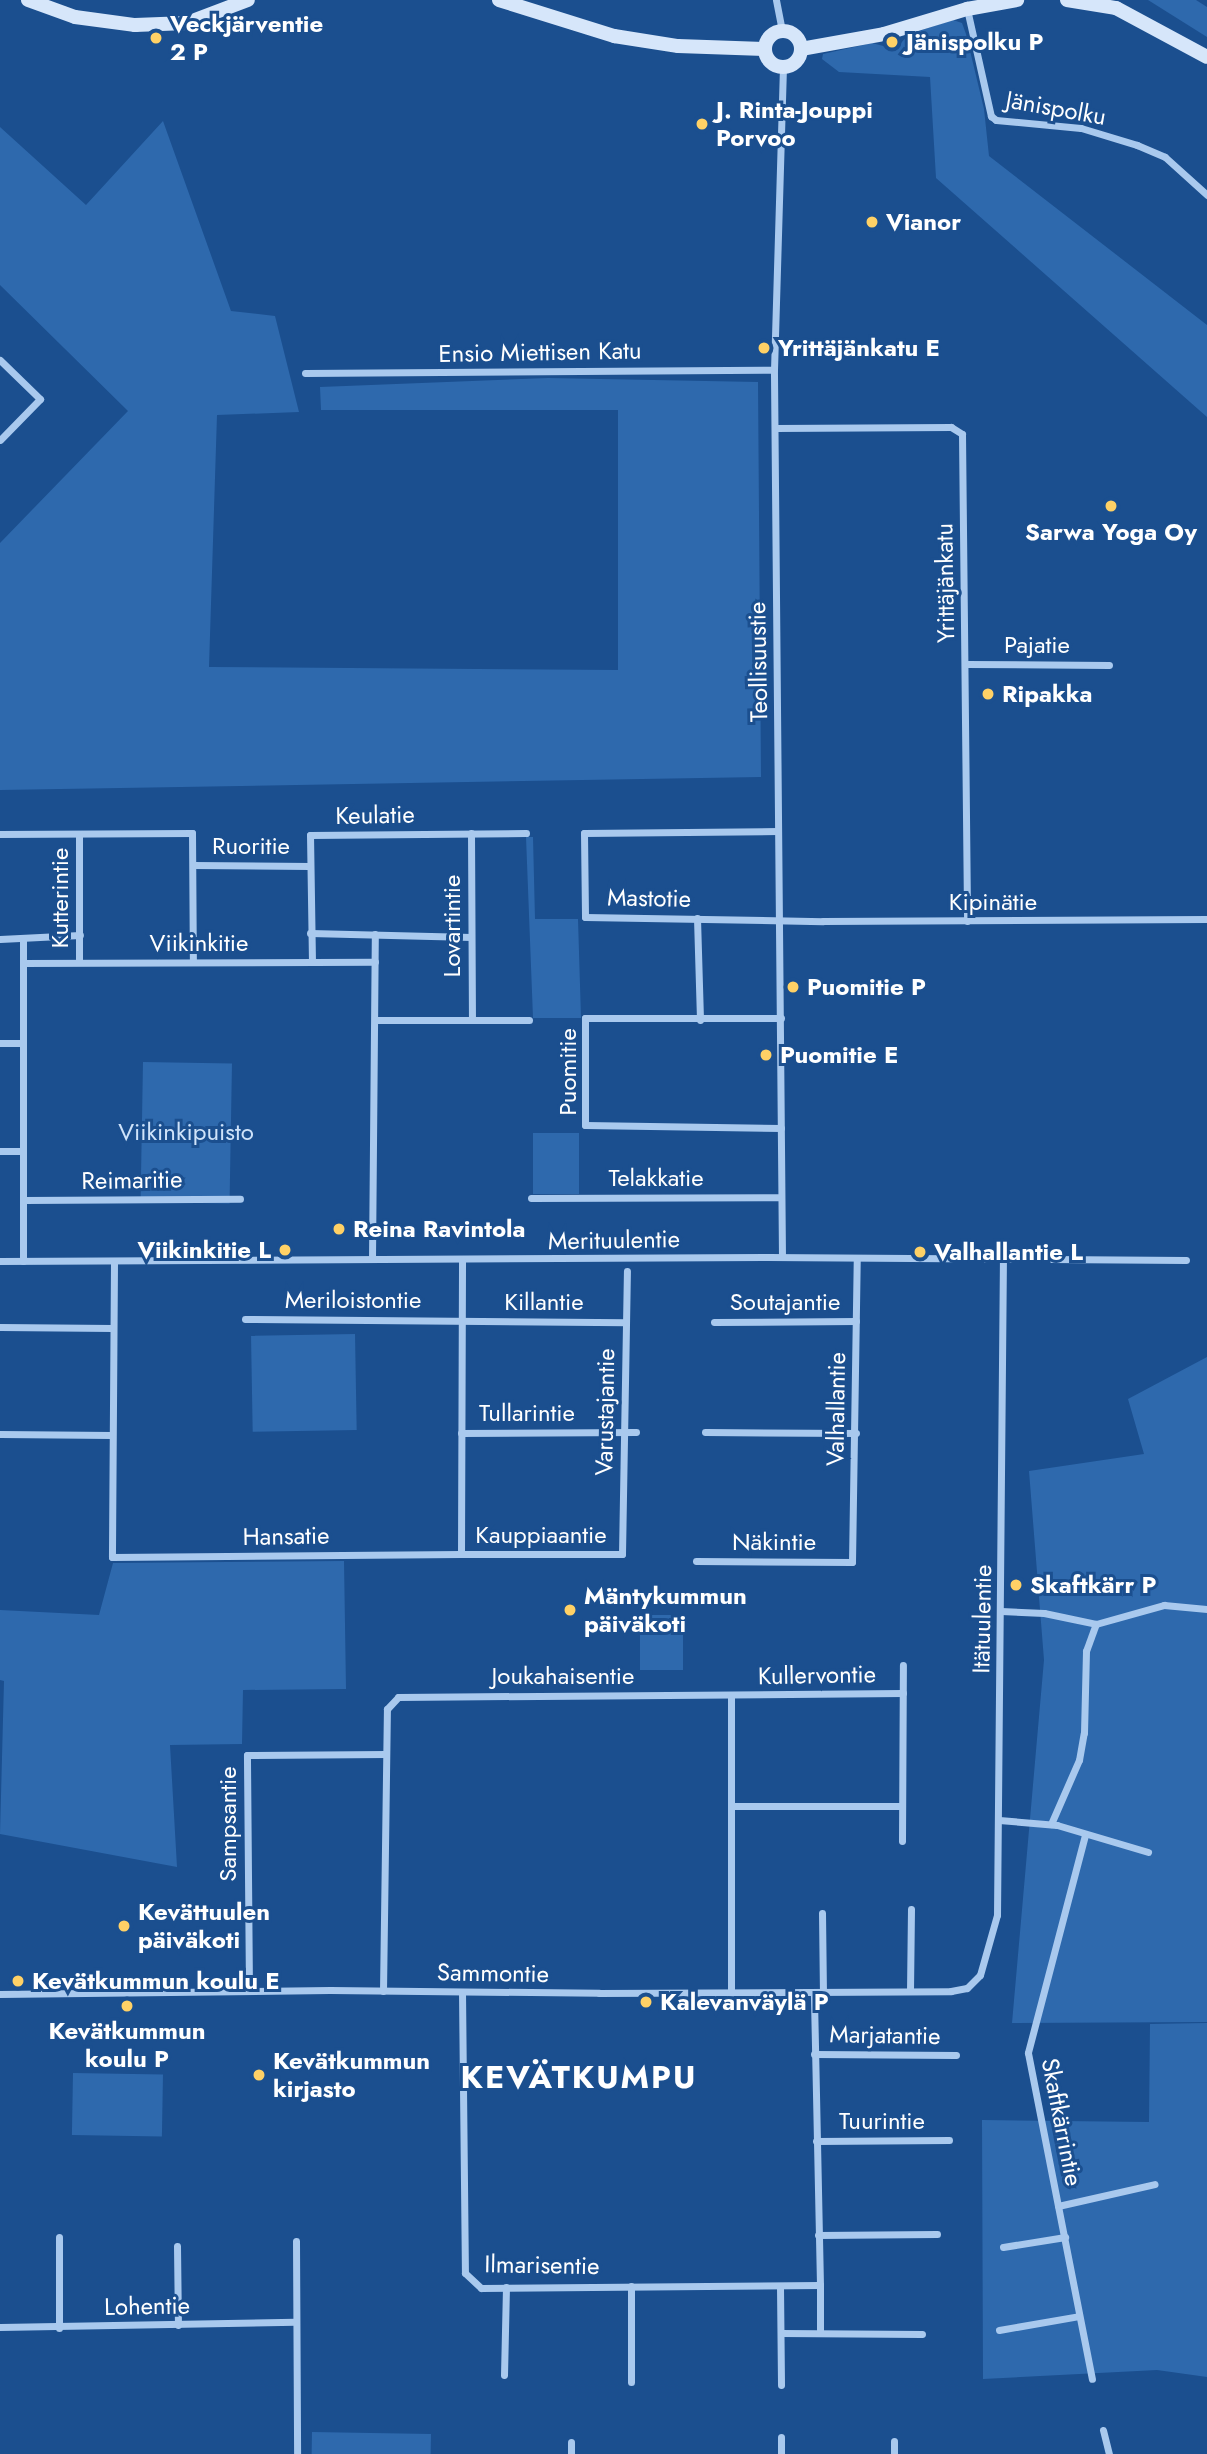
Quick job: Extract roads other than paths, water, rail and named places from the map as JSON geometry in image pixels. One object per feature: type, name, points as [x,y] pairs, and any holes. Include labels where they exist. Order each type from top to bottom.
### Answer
[{"type":"main road","points":[[28,0],[75,17],[135,26],[187,23],[248,0]]},
{"type":"main road","points":[[499,0],[614,36],[678,46],[765,49]]},
{"type":"main road","points":[[801,49],[884,34],[972,6],[1017,0]]},
{"type":"main road","points":[[1067,0],[1116,8],[1207,57]]},
{"type":"main road","points":[[782,30],[796,36],[801,49],[796,62],[783,67],[770,62],[765,49],[769,36],[782,30]]},
{"type":"street","points":[[776,0],[782,30]]},
{"type":"street","name":"Jänispolku","points":[[972,6],[991,116],[996,120],[1081,128],[1137,145],[1165,157],[1207,195]]},
{"type":"street","name":"Teollisuustie","points":[[782,1257],[775,370],[783,67]]},
{"type":"street","points":[[0,360],[40,399],[0,440]]},
{"type":"street","name":"Ensio Miettisen Katu","points":[[305,373],[775,370]]},
{"type":"street","name":"Yrittäjänkatu","points":[[775,428],[951,427],[962,434],[967,921]]},
{"type":"street","name":"Pajatie","points":[[965,664],[1109,665]]},
{"type":"street","name":"Mastotie","points":[[778,831],[584,832],[586,917],[780,920]]},
{"type":"street","name":"Lovartintie","points":[[471,833],[472,1019]]},
{"type":"street","name":"Keulatie","points":[[312,962],[310,835],[526,833]]},
{"type":"street","points":[[0,834],[192,834],[193,961]]},
{"type":"street","name":"Kutterintie","points":[[79,834],[79,962]]},
{"type":"street","name":"Ruoritie","points":[[192,865],[310,866]]},
{"type":"street","points":[[697,918],[700,1020]]},
{"type":"street","name":"Kipinätie","points":[[780,920],[1207,919]]},
{"type":"street","points":[[310,933],[471,937]]},
{"type":"street","points":[[372,1259],[374,934]]},
{"type":"street","points":[[0,939],[80,935]]},
{"type":"street","points":[[23,939],[23,1261]]},
{"type":"street","name":"Viikinkitie","points":[[23,963],[375,962]]},
{"type":"street","name":"Puomitie","points":[[781,1018],[585,1018],[585,1125],[781,1128]]},
{"type":"street","points":[[375,1020],[529,1020]]},
{"type":"street","points":[[0,1043],[22,1043]]},
{"type":"street","points":[[0,1151],[22,1151]]},
{"type":"street","name":"Telakkatie","points":[[531,1198],[781,1197]]},
{"type":"street","name":"Reimaritie","points":[[24,1200],[240,1199]]},
{"type":"street","name":"Merituulentie","points":[[0,1261],[114,1263],[782,1257],[1186,1260]]},
{"type":"street","name":"Valhallantie","points":[[852,1562],[857,1258]]},
{"type":"street","name":"Itätuulentie","points":[[980,1975],[997,1915],[1003,1260]]},
{"type":"street","points":[[461,1261],[461,1554]]},
{"type":"street","name":"Hansatie","points":[[114,1263],[112,1557],[461,1554]]},
{"type":"street","name":"Varustajantie","points":[[622,1555],[627,1271]]},
{"type":"street","name":"Meriloistontie","points":[[246,1319],[461,1321]]},
{"type":"street","name":"Killantie","points":[[461,1321],[626,1322]]},
{"type":"street","name":"Soutajantie","points":[[714,1322],[856,1321]]},
{"type":"street","points":[[0,1327],[113,1328]]},
{"type":"street","name":"Tullarintie","points":[[461,1433],[635,1432]]},
{"type":"street","points":[[705,1432],[856,1433]]},
{"type":"street","points":[[0,1434],[112,1435]]},
{"type":"street","name":"Kauppiaantie","points":[[461,1554],[622,1555]]},
{"type":"street","name":"Näkintie","points":[[696,1561],[852,1562]]},
{"type":"street","points":[[1001,1611],[1044,1613],[1097,1624],[1164,1605],[1179,1604],[1207,1609]]},
{"type":"street","points":[[1051,1824],[1081,1746],[1086,1651],[1097,1624]]},
{"type":"street","name":"Kullervontie","points":[[902,1840],[903,1665]]},
{"type":"street","name":"Kullervontie","points":[[731,1695],[903,1693]]},
{"type":"street","points":[[731,1695],[732,1991]]},
{"type":"street","name":"Joukahaisentie","points":[[383,1991],[387,1709],[398,1697],[731,1695]]},
{"type":"street","name":"Sampsantie","points":[[248,1990],[247,1755],[386,1754]]},
{"type":"street","points":[[732,1806],[902,1806]]},
{"type":"street","points":[[999,1819],[1051,1824],[1148,1852]]},
{"type":"street","name":"Skaftkärrintie","points":[[1086,1835],[1028,2053],[1091,2379]]},
{"type":"street","points":[[910,1991],[911,1909]]},
{"type":"street","points":[[822,1913],[823,1992]]},
{"type":"street","name":"Sammontie","points":[[0,1993],[248,1990],[962,1991],[980,1975]]},
{"type":"street","name":"Ilmarisentie","points":[[462,1992],[466,2273],[481,2288],[820,2285]]},
{"type":"street","points":[[814,1992],[820,2333]]},
{"type":"street","name":"Marjatantie","points":[[814,2054],[956,2055]]},
{"type":"street","name":"Tuurintie","points":[[816,2141],[949,2140]]},
{"type":"street","points":[[1058,2206],[1155,2184]]},
{"type":"street","points":[[818,2235],[937,2234]]},
{"type":"street","points":[[59,2236],[59,2328]]},
{"type":"street","points":[[1003,2247],[1065,2237]]},
{"type":"street","points":[[296,2241],[297,2454]]},
{"type":"street","points":[[177,2246],[178,2325]]},
{"type":"street","points":[[631,2286],[631,2382]]},
{"type":"street","points":[[504,2375],[506,2287]]},
{"type":"street","points":[[780,2287],[781,2385]]},
{"type":"street","points":[[999,2330],[1079,2316]]},
{"type":"street","name":"Lohentie","points":[[0,2327],[295,2322]]},
{"type":"street","points":[[781,2333],[922,2334]]},
{"type":"street","points":[[1103,2430],[1109,2454]]},
{"type":"street","points":[[781,2437],[781,2454]]},
{"type":"street","points":[[894,2441],[894,2454]]},
{"type":"street","points":[[571,2442],[571,2454]]},
{"type":"place","name":"Veckjärventie 2 P","points":[[156,38]]},
{"type":"place","name":"Jänispolku P","points":[[892,42]]},
{"type":"place","name":"J. Rinta-Jouppi Porvoo","points":[[702,124]]},
{"type":"place","name":"Vianor","points":[[872,222]]},
{"type":"place","name":"Yrittäjänkatu E","points":[[764,348]]},
{"type":"place","name":"Sarwa Yoga Oy","points":[[1111,506]]},
{"type":"place","name":"Ripakka","points":[[988,694]]},
{"type":"place","name":"Puomitie P","points":[[793,987]]},
{"type":"place","name":"Puomitie E","points":[[766,1055]]},
{"type":"place","name":"Reina Ravintola","points":[[339,1229]]},
{"type":"place","name":"Viikinkitie L","points":[[285,1250]]},
{"type":"place","name":"Valhallantie L","points":[[920,1252]]},
{"type":"place","name":"Skaftkärr P","points":[[1016,1585]]},
{"type":"place","name":"Mäntykummun päiväkoti","points":[[570,1610]]},
{"type":"place","name":"Kevättuulen päiväkoti","points":[[124,1926]]},
{"type":"place","name":"Kevätkummun koulu E","points":[[18,1981]]},
{"type":"place","name":"Kalevanväylä P","points":[[646,2002]]},
{"type":"place","name":"Kevätkummun koulu P","points":[[127,2006]]},
{"type":"place","name":"Kevätkummun kirjasto","points":[[259,2075]]},
{"type":"district","name":"KEVÄTKUMPU","points":[[579,2077]]},
{"type":"park label","name":"Viikinkipuisto","points":[[186,1132]]}]
